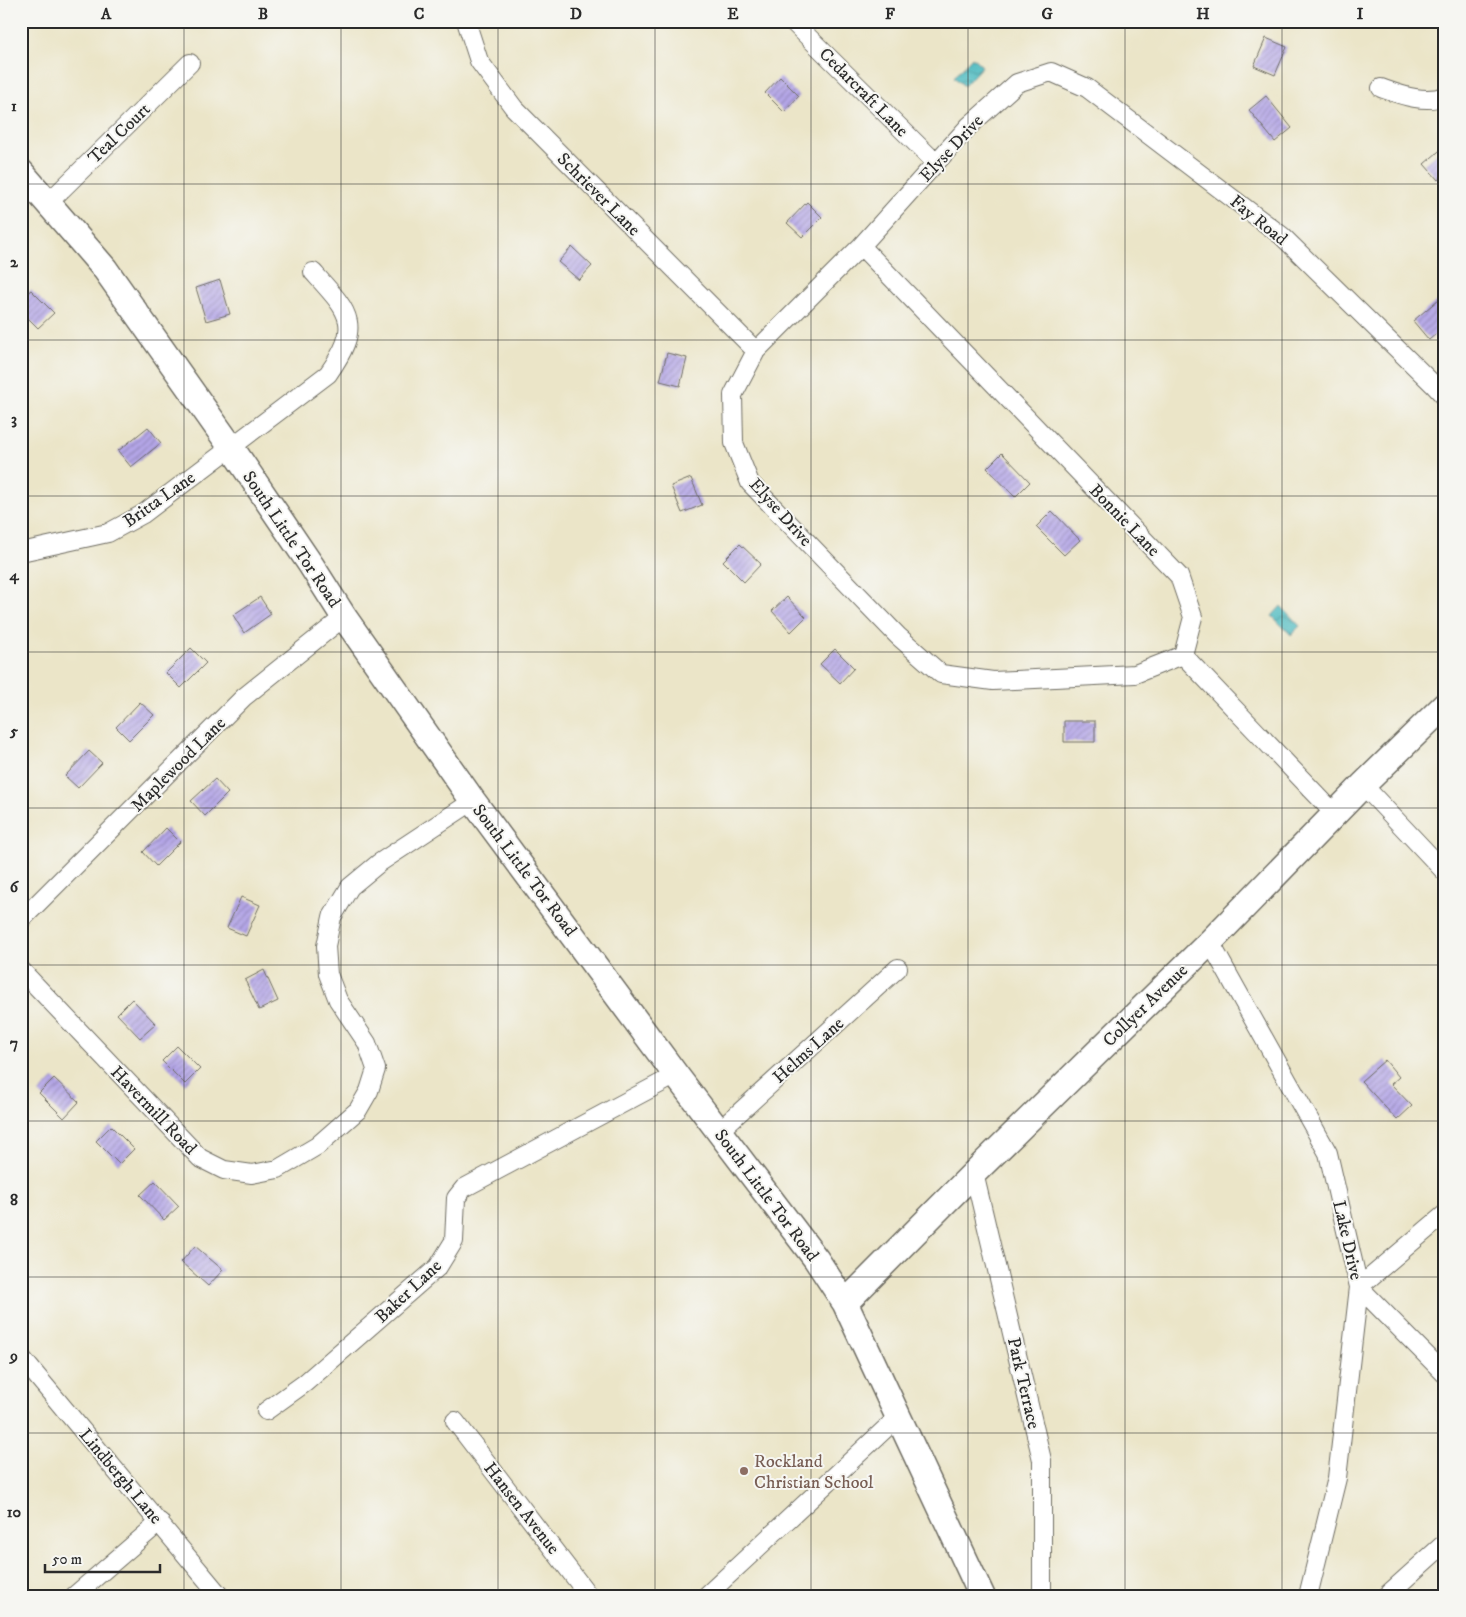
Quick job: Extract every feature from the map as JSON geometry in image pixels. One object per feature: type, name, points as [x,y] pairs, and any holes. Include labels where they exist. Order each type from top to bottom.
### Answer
[{"type":"street","name":"Schriever Lane","points":[[466,21],[479,61],[514,108],[756,351]]},
{"type":"street","name":"Cedarcraft Lane","points":[[792,21],[936,163]]},
{"type":"street","name":"Teal Court","points":[[48,202],[190,63]]},
{"type":"street","name":"Elyse Drive","points":[[1051,72],[1017,83],[969,126],[861,246],[756,351],[733,395],[734,443],[750,483],[898,636],[941,674],[993,681],[1135,674],[1183,655]]},
{"type":"street","name":"Fay Road","points":[[1051,72],[1087,88],[1282,236],[1439,379],[1445,398]]},
{"type":"street","points":[[1381,88],[1409,97],[1437,99],[1445,96]]},
{"type":"street","name":"South Little Tor Road","points":[[21,172],[105,269],[231,447],[344,617],[473,801],[676,1075],[816,1259],[845,1303],[982,1596]]},
{"type":"street","name":"Bonnie Lane","points":[[861,246],[1179,576],[1192,617],[1183,655]]},
{"type":"street","name":"Britta Lane","points":[[21,552],[108,533],[143,514],[328,374],[342,354],[350,329],[341,303],[313,272]]},
{"type":"street","name":"Maplewood Lane","points":[[21,920],[244,697],[344,617]]},
{"type":"street","points":[[1183,655],[1335,814]]},
{"type":"street","name":"Collyer Avenue","points":[[845,1303],[974,1173],[1210,942],[1363,785],[1445,705]]},
{"type":"street","points":[[1363,785],[1445,872]]},
{"type":"street","name":"Havermill Road","points":[[21,970],[200,1158],[224,1170],[242,1173],[252,1174],[278,1169],[317,1146],[358,1110],[369,1091],[376,1069],[367,1043],[338,1000],[328,974],[326,946],[332,917],[350,887],[379,863],[473,801]]},
{"type":"street","name":"Lake Drive","points":[[1210,942],[1328,1152],[1359,1287],[1337,1478],[1308,1596]]},
{"type":"street","name":"Helms Lane","points":[[719,1131],[898,968]]},
{"type":"street","name":"Baker Lane","points":[[266,1411],[305,1382],[438,1267],[454,1241],[456,1198],[464,1188],[676,1075]]},
{"type":"street","name":"Park Terrace","points":[[974,1173],[1042,1460],[1042,1590],[1040,1596]]},
{"type":"street","points":[[1445,1214],[1359,1287],[1445,1374]]},
{"type":"street","name":"Lindbergh Lane","points":[[21,1356],[220,1596]]},
{"type":"street","points":[[706,1596],[898,1417]]},
{"type":"street","name":"Hansen Avenue","points":[[455,1421],[589,1596]]},
{"type":"street","points":[[74,1596],[160,1522]]},
{"type":"street","points":[[1386,1596],[1445,1543]]},
{"type":"water","points":[[972,57],[982,66],[964,86],[954,77]]},
{"type":"water","points":[[1281,606],[1300,626],[1291,635],[1272,616]]},
{"type":"building","points":[[1266,38],[1287,47],[1275,75],[1254,66]]},
{"type":"building","points":[[780,77],[799,96],[784,112],[765,93]]},
{"type":"building","points":[[1266,96],[1292,128],[1275,142],[1249,110]]},
{"type":"building","points":[[1445,146],[1445,174],[1438,180],[1424,164]]},
{"type":"building","points":[[807,202],[822,217],[802,237],[787,223]]},
{"type":"building","points":[[572,247],[592,266],[579,280],[558,262]]},
{"type":"building","points":[[220,280],[230,314],[206,321],[196,288]]},
{"type":"building","points":[[31,290],[54,313],[38,328],[21,311],[21,298]]},
{"type":"building","points":[[1445,294],[1445,326],[1429,340],[1413,321]]},
{"type":"building","points":[[667,353],[687,358],[680,386],[660,381]]},
{"type":"building","points":[[148,427],[161,443],[131,467],[118,451]]},
{"type":"building","points":[[1002,453],[1030,482],[1015,497],[987,468]]},
{"type":"building","points":[[691,478],[702,505],[682,513],[671,486]]},
{"type":"building","points":[[1052,511],[1080,540],[1064,555],[1036,527]]},
{"type":"building","points":[[740,544],[761,564],[744,582],[723,561]]},
{"type":"building","points":[[260,597],[271,614],[244,633],[233,615]]},
{"type":"building","points":[[787,597],[806,617],[791,632],[772,611]]},
{"type":"building","points":[[191,648],[206,663],[181,688],[166,673]]},
{"type":"building","points":[[835,649],[854,668],[840,683],[820,664]]},
{"type":"building","points":[[140,702],[154,715],[129,740],[116,727]]},
{"type":"building","points":[[1064,721],[1095,721],[1095,742],[1064,742]]},
{"type":"building","points":[[89,751],[102,763],[78,788],[65,776]]},
{"type":"building","points":[[215,779],[228,793],[205,816],[191,801]]},
{"type":"building","points":[[166,828],[180,842],[156,866],[143,852]]},
{"type":"building","points":[[241,897],[260,905],[246,936],[227,928]]},
{"type":"building","points":[[264,970],[278,1001],[259,1010],[245,980]]},
{"type":"building","points":[[132,999],[156,1024],[140,1038],[117,1014]]},
{"type":"building","points":[[177,1046],[200,1069],[185,1084],[162,1061]]},
{"type":"building","points":[[1385,1060],[1399,1077],[1391,1084],[1412,1106],[1397,1120],[1361,1081]]},
{"type":"building","points":[[54,1078],[79,1102],[64,1118],[39,1093]]},
{"type":"building","points":[[111,1126],[134,1149],[119,1164],[96,1141]]},
{"type":"building","points":[[155,1181],[179,1206],[164,1220],[140,1195]]},
{"type":"building","points":[[195,1246],[223,1270],[208,1286],[181,1262]]},
{"type":"place","name":"Rockland Christian School","points":[[744,1471]]}]
